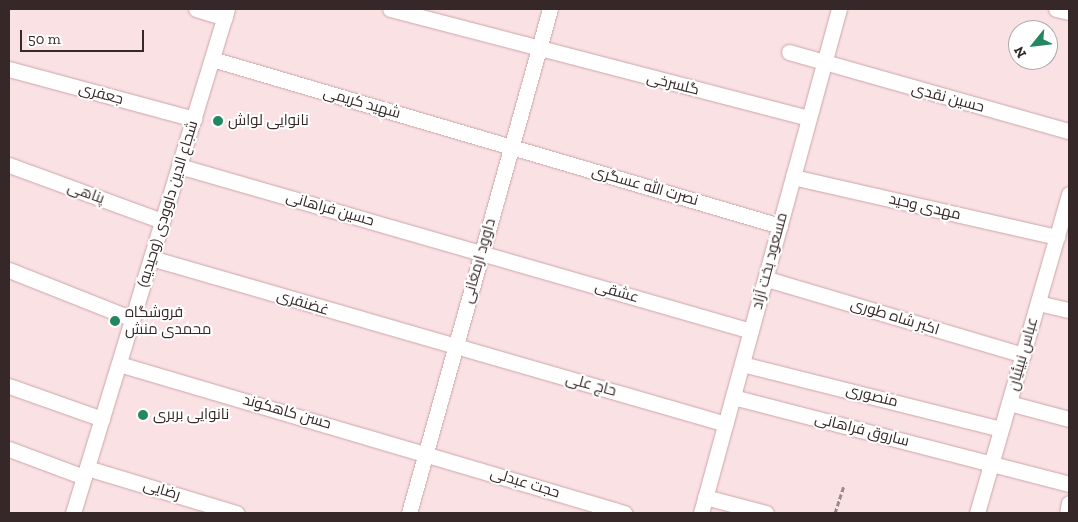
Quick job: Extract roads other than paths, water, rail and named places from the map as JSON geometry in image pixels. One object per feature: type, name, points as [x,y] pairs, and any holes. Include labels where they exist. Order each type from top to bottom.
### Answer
[{"type":"street","points":[[196,9],[226,13]]},
{"type":"street","name":"گلسرخی","points":[[390,9],[538,50],[808,118]]},
{"type":"street","name":"داوود ارمغانی","points":[[409,513],[550,9]]},
{"type":"street","points":[[1056,9],[1069,12]]},
{"type":"street","name":"مسعود بخت آزاد","points":[[701,513],[767,279],[808,118],[826,65],[837,10]]},
{"type":"street","name":"شجاع الدین داوودی (وحیدیه)","points":[[73,513],[226,13]]},
{"type":"street","name":"حسین نقدی","points":[[790,52],[826,65],[1069,130]]},
{"type":"street","name":"شهید کریمی","points":[[212,60],[511,147]]},
{"type":"street","name":"جعفری","points":[[9,68],[194,119]]},
{"type":"street","name":"نصرت الله عسگری","points":[[511,147],[780,226]]},
{"type":"street","name":"پناهی","points":[[9,165],[162,221]]},
{"type":"street","name":"حسین فراهانی","points":[[179,166],[482,253]]},
{"type":"street","name":"مهدی وحید","points":[[793,177],[1057,237]]},
{"type":"street","name":"عباس نبیئیان","points":[[977,513],[1069,197]]},
{"type":"street","name":"عشقی","points":[[482,253],[751,331]]},
{"type":"street","name":"غضنفری","points":[[151,258],[455,348]]},
{"type":"street","points":[[9,270],[133,319]]},
{"type":"street","name":"اکبر شاه طوری","points":[[767,279],[1022,355]]},
{"type":"street","points":[[1038,303],[1069,310]]},
{"type":"street","name":"حاج علی","points":[[455,348],[726,424]]},
{"type":"street","name":"حسن کاهکوند","points":[[119,364],[426,452]]},
{"type":"street","name":"منصوری","points":[[742,364],[1001,429]]},
{"type":"street","points":[[9,386],[102,419]]},
{"type":"street","name":"ساروق فراهانی","points":[[733,397],[1069,484]]},
{"type":"street","points":[[1009,403],[1069,419]]},
{"type":"street","name":"رضایی","points":[[9,449],[236,513]]},
{"type":"street","name":"حجت عبدلی","points":[[426,452],[624,513]]},
{"type":"street","points":[[705,498],[766,513]]},
{"type":"street","points":[[1067,513],[1069,503]]},
{"type":"place","name":"نانوایی لواش","points":[[218,121]]},
{"type":"place","name":"فروشگاه محمدی منش","points":[[115,321]]},
{"type":"place","name":"نانوایی بربری","points":[[143,415]]}]
